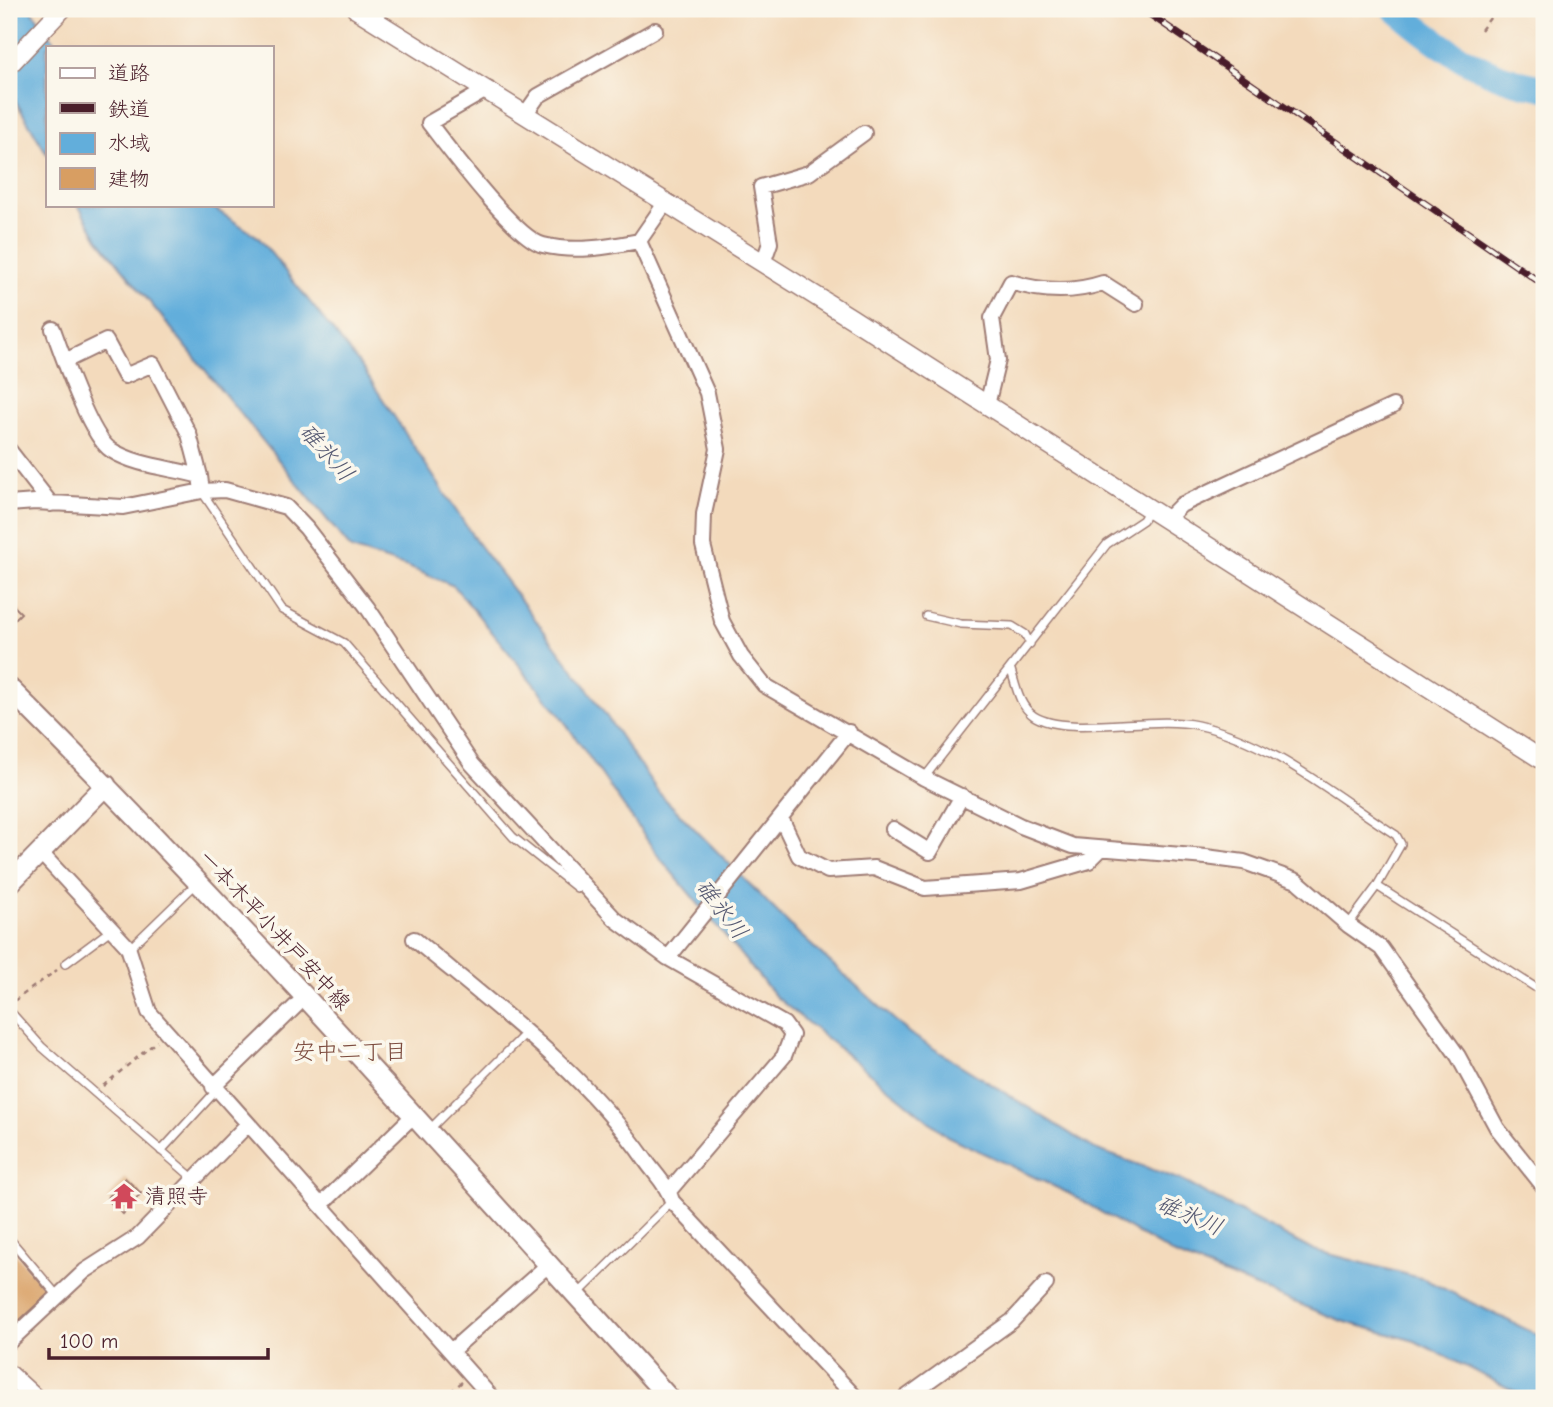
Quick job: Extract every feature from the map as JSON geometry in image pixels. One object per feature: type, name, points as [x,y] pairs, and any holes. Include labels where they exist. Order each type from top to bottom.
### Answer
[{"type":"main road","name":"一本木平小井戸安中線","points":[[9,688],[106,785],[306,996],[668,1398]]},
{"type":"main road","points":[[9,884],[106,785]]},
{"type":"street","points":[[9,65],[62,9]]},
{"type":"street","points":[[356,9],[763,263],[1544,761]]},
{"type":"street","points":[[526,113],[538,96],[654,30]]},
{"type":"street","points":[[488,89],[429,123],[486,196],[540,244],[571,249],[639,241],[666,202]]},
{"type":"street","points":[[763,263],[770,243],[761,187],[809,173],[864,134]]},
{"type":"street","points":[[639,241],[707,393],[718,449],[704,514],[703,545],[722,621],[741,656],[764,685],[924,778],[1021,826],[1073,846],[1244,862],[1297,881],[1348,925],[1381,948],[1458,1056],[1497,1128],[1544,1187]]},
{"type":"street","points":[[987,405],[998,360],[992,318],[1011,282],[1034,290],[1083,290],[1103,283],[1136,304]]},
{"type":"street","points":[[53,329],[76,391],[109,449],[201,484],[286,507],[367,607],[472,764],[615,919],[784,1024],[792,1034],[784,1056],[671,1196]]},
{"type":"street","points":[[65,361],[106,341],[125,376],[152,364],[189,434],[201,484]]},
{"type":"street","points":[[1166,520],[1181,505],[1393,406]]},
{"type":"street","points":[[9,450],[51,504]]},
{"type":"street","points":[[9,504],[123,508],[201,484]]},
{"type":"street","points":[[671,953],[849,732]]},
{"type":"street","points":[[893,830],[930,852],[961,796]]},
{"type":"street","points":[[778,822],[799,856],[828,871],[874,867],[925,888],[1021,881],[1089,861],[1101,849]]},
{"type":"street","points":[[40,852],[129,949],[149,1012],[492,1398]]},
{"type":"street","points":[[414,939],[526,1032],[587,1087],[671,1196],[856,1398]]},
{"type":"street","points":[[215,1089],[306,996]]},
{"type":"street","points":[[322,1204],[414,1115]]},
{"type":"street","points":[[9,1342],[85,1271],[138,1237],[248,1124]]},
{"type":"street","points":[[451,1351],[548,1265]]},
{"type":"street","points":[[905,1398],[1013,1321],[1046,1284]]},
{"type":"street","points":[[9,1374],[35,1398]]},
{"type":"lane","points":[[201,484],[282,610],[344,643],[513,837],[577,888],[585,887]]},
{"type":"lane","points":[[924,778],[1012,670],[1107,544],[1143,520],[1149,509]]},
{"type":"lane","points":[[926,616],[961,624],[1012,626],[1025,634],[1030,644]]},
{"type":"lane","points":[[1012,670],[1022,705],[1034,716],[1049,722],[1103,724],[1154,720],[1197,724],[1266,751],[1396,835],[1401,844],[1377,886],[1348,925]]},
{"type":"lane","points":[[129,949],[199,882]]},
{"type":"lane","points":[[1377,886],[1544,993]]},
{"type":"lane","points":[[65,964],[112,929]]},
{"type":"lane","points":[[9,1008],[42,1047],[194,1179]]},
{"type":"lane","points":[[428,1131],[526,1032]]},
{"type":"lane","points":[[161,1151],[215,1089]]},
{"type":"lane","points":[[576,1296],[671,1196]]},
{"type":"lane","points":[[9,1238],[57,1295]]},
{"type":"path","points":[[1481,30],[1497,9]]},
{"type":"path","points":[[9,1008],[65,964]]},
{"type":"path","points":[[95,1093],[167,1033]]},
{"type":"path","points":[[443,1398],[471,1374]]},
{"type":"water","points":[[9,9],[31,9],[57,46],[46,46],[46,152],[9,90]]},
{"type":"water","name":"碓氷川","points":[[79,206],[211,206],[258,237],[361,366],[478,544],[585,685],[659,793],[798,933],[909,1033],[1095,1149],[1181,1180],[1310,1249],[1424,1279],[1544,1338],[1544,1398],[1528,1398],[1415,1341],[1342,1321],[1175,1255],[1068,1193],[947,1136],[776,997],[659,857],[557,711],[454,586],[408,567],[351,549],[99,240]]},
{"type":"building","points":[[9,601],[21,613],[9,625]]},
{"type":"building","name":"清照寺","points":[[125,1178],[141,1193],[123,1214],[107,1199]]},
{"type":"building","points":[[9,1246],[49,1293],[9,1330]]},
{"type":"waterway","points":[[1395,9],[1446,48],[1482,69],[1544,88]]},
{"type":"railway","points":[[1142,9],[1544,285]]},
{"type":"place","name":"清照寺","points":[[124,1196]]},
{"type":"district","name":"安中二丁目","points":[[350,1051]]}]
